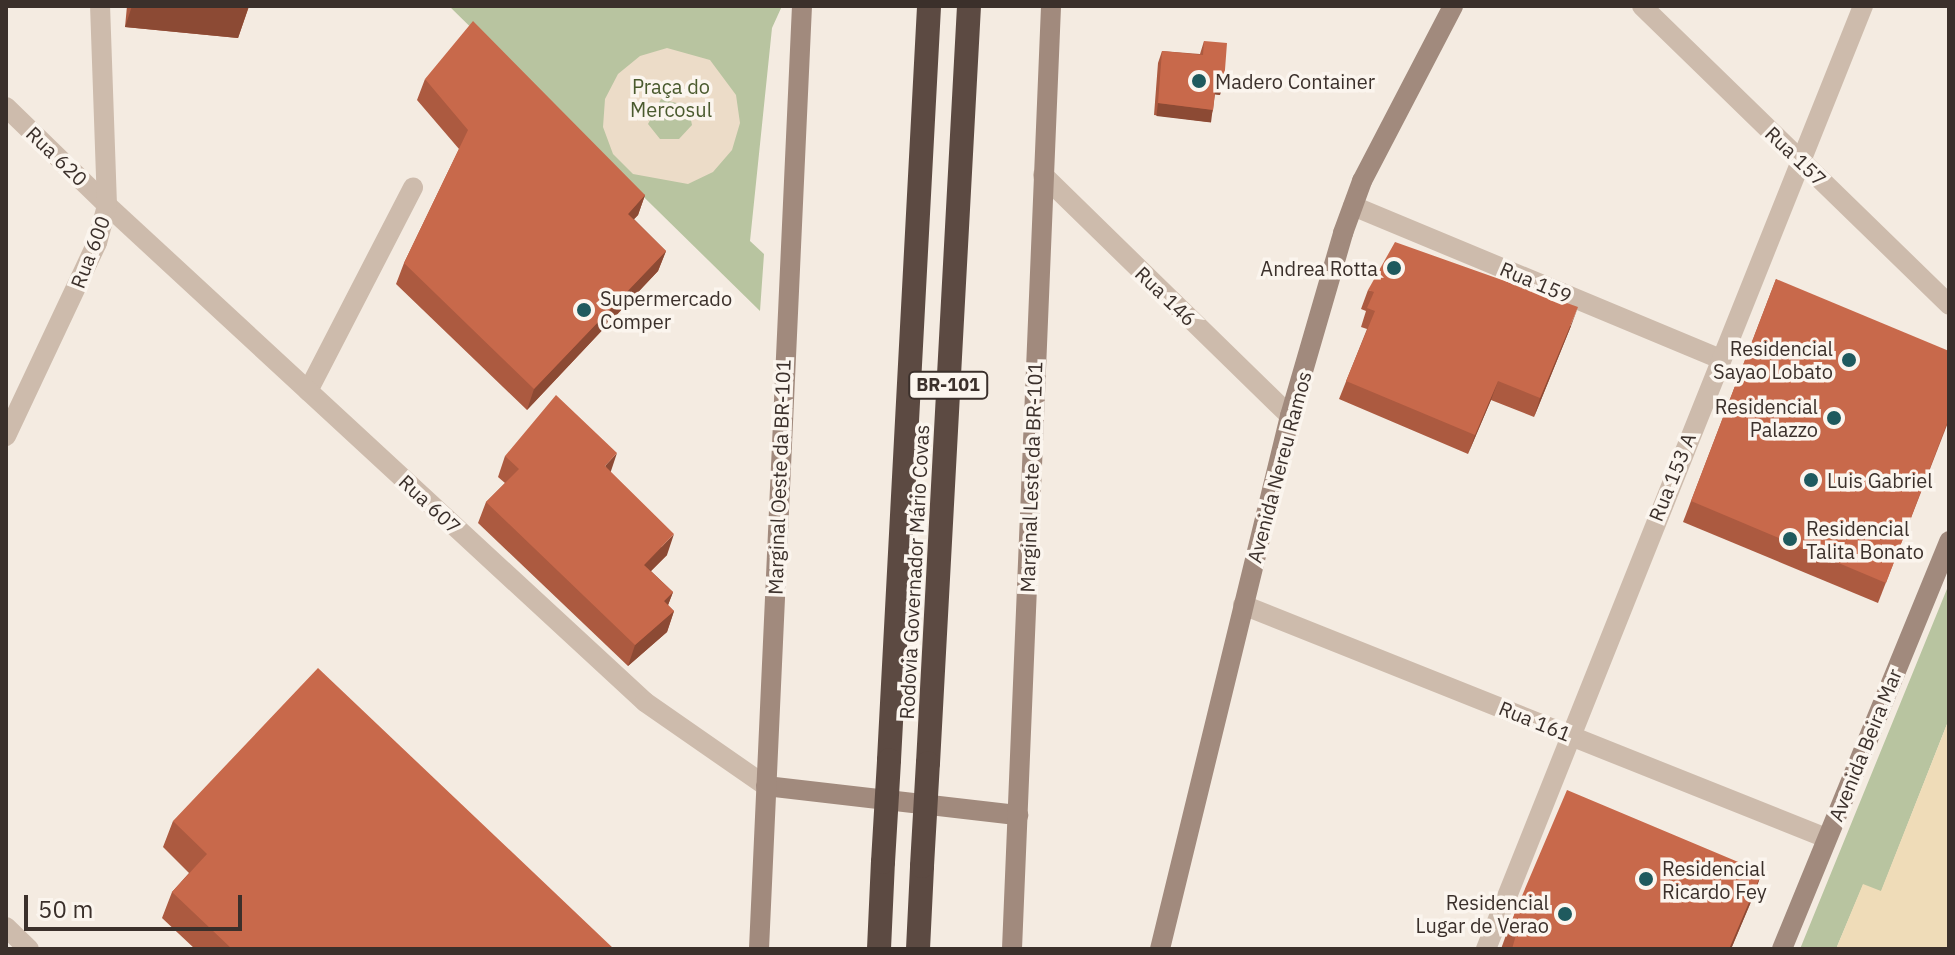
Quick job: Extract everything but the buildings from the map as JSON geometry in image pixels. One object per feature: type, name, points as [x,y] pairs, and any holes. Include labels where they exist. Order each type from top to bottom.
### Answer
[{"type":"highway","name":"Rodovia Governador Mário Covas","points":[[879,949],[929,6]]},
{"type":"highway","name":"Rodovia Governador Mário Covas","points":[[918,949],[969,6]]},
{"type":"main road","name":"Marginal Oeste da BR-101","points":[[759,949],[802,6]]},
{"type":"main road","name":"Marginal Leste da BR-101","points":[[1012,949],[1051,6]]},
{"type":"main road","name":"Avenida Nereu Ramos","points":[[1160,949],[1290,416],[1353,206],[1453,6]]},
{"type":"main road","name":"Avenida Beira Mar","points":[[1782,949],[1949,541]]},
{"type":"main road","points":[[766,786],[1018,815]]},
{"type":"street","name":"Rua 600","points":[[6,436],[12,405],[97,243],[107,205],[100,6]]},
{"type":"street","name":"Rua 157","points":[[1642,6],[1949,305]]},
{"type":"street","name":"Rua 153 A","points":[[1486,949],[1719,358],[1863,6]]},
{"type":"street","name":"Rua 620","points":[[6,107],[107,205]]},
{"type":"street","name":"Rua 146","points":[[1043,175],[1290,416]]},
{"type":"street","points":[[308,391],[413,188]]},
{"type":"street","name":"Rua 607","points":[[107,205],[645,702],[766,786]]},
{"type":"street","name":"Rua 159","points":[[1353,206],[1719,358]]},
{"type":"street","name":"Rua 161","points":[[1243,605],[1826,838]]},
{"type":"street","points":[[6,927],[29,949]]},
{"type":"green space","name":"Praça do Mercosul","points":[[449,6],[782,6],[772,28],[750,241],[764,254],[760,311]]},
{"type":"green space","points":[[1949,584],[1949,719],[1881,892],[1863,885],[1836,949],[1800,949]]},
{"type":"sand","points":[[1949,719],[1949,949],[1836,949],[1863,884],[1881,891]]},
{"type":"shaded area","points":[[667,48],[710,60],[736,95],[740,123],[732,150],[713,172],[688,184],[633,174],[613,154],[603,127],[605,99],[618,74],[640,56]],"holes":[[[661,99],[688,106],[692,125],[679,139],[660,139],[648,124]]]},
{"type":"place","name":"Madero Container","points":[[1199,81]]},
{"type":"place","name":"Andrea Rotta","points":[[1394,268]]},
{"type":"place","name":"Supermercado Comper","points":[[584,310]]},
{"type":"place","name":"Residencial Sayao Lobato","points":[[1849,360]]},
{"type":"place","name":"Residencial Palazzo","points":[[1834,418]]},
{"type":"place","name":"Luis Gabriel","points":[[1811,480]]},
{"type":"place","name":"Residencial Talita Bonato","points":[[1790,539]]},
{"type":"place","name":"Residencial Ricardo Fey","points":[[1646,879]]},
{"type":"place","name":"Residencial Lugar de Verao","points":[[1565,914]]}]
